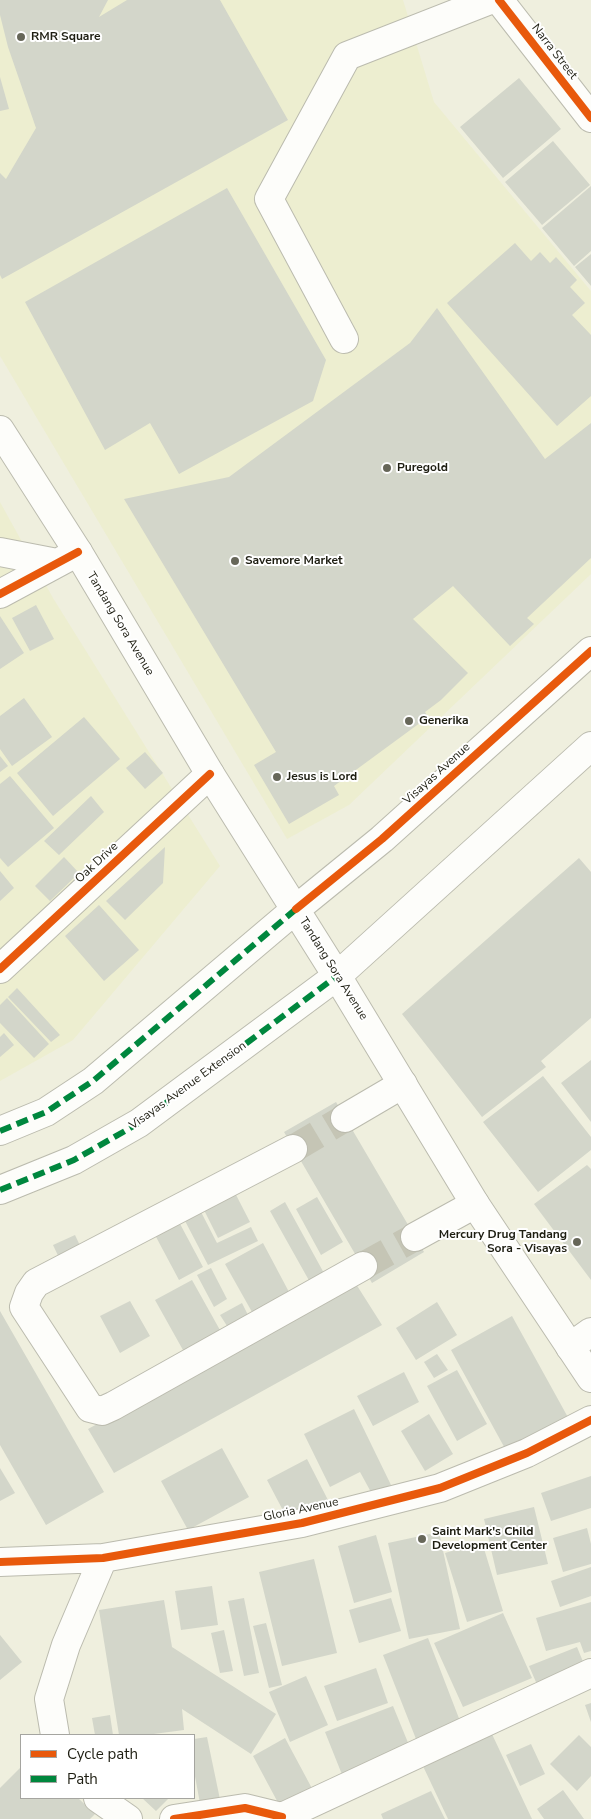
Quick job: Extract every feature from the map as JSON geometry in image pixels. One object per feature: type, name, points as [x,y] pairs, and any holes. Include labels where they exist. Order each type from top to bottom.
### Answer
[{"type":"street","points":[[344,338],[269,199],[347,56],[490,0]]},
{"type":"street","name":"Narra Street","points":[[499,0],[591,118]]},
{"type":"street","name":"Tandang Sora Avenue","points":[[0,430],[68,558],[296,909],[475,1204],[580,1340],[591,1378]]},
{"type":"street","points":[[0,552],[68,558]]},
{"type":"street","points":[[0,594],[68,558]]},
{"type":"street","name":"Visayas Avenue","points":[[296,909],[382,839],[591,651]]},
{"type":"street","points":[[337,976],[591,746]]},
{"type":"street","name":"Oak Drive","points":[[2,965],[210,774]]},
{"type":"street","points":[[0,1130],[46,1112],[94,1081],[296,909]]},
{"type":"street","name":"Visayas Avenue Extension","points":[[0,1190],[74,1160],[139,1122],[337,976]]},
{"type":"street","points":[[345,1118],[403,1084]]},
{"type":"street","points":[[293,1149],[36,1283],[28,1293],[24,1307],[90,1408],[102,1411],[363,1266]]},
{"type":"street","points":[[415,1237],[475,1204]]},
{"type":"street","name":"Gloria Avenue","points":[[0,1562],[102,1558],[302,1523],[440,1488],[527,1453],[591,1420]]},
{"type":"street","points":[[55,1734],[49,1699],[66,1644],[102,1558]]},
{"type":"street","points":[[174,1819],[245,1808],[282,1818],[591,1673]]},
{"type":"street","points":[[99,1799],[128,1819]]},
{"type":"shaded area","points":[[0,0],[403,0],[434,102],[591,291],[591,574],[349,805],[287,839],[0,356]]},
{"type":"shaded area","points":[[0,502],[53,598],[220,866],[73,1040],[0,1081]]},
{"type":"building","points":[[0,0],[108,0],[99,17],[127,0],[220,0],[288,120],[2,279],[0,275],[0,173],[6,179],[36,128],[8,47],[0,15]]},
{"type":"building","points":[[0,77],[9,109],[0,111]]},
{"type":"building","points":[[519,78],[561,129],[503,178],[460,127]]},
{"type":"building","points":[[553,141],[590,185],[542,225],[505,182]]},
{"type":"building","points":[[591,186],[591,251],[574,266],[542,228]]},
{"type":"building","points":[[227,188],[326,360],[313,401],[179,474],[150,423],[105,450],[25,302]]},
{"type":"building","points":[[515,243],[531,261],[540,252],[550,263],[556,257],[577,280],[570,287],[585,303],[572,315],[591,335],[591,396],[557,426],[447,303]]},
{"type":"building","points":[[591,254],[591,286],[575,267]]},
{"type":"building","points":[[437,308],[545,459],[591,423],[591,558],[527,618],[534,624],[510,646],[453,586],[413,619],[468,673],[441,700],[425,712],[428,717],[334,786],[339,795],[289,824],[254,765],[276,752],[124,499],[229,477],[410,343]]},
{"type":"building","points":[[36,605],[54,639],[30,651],[12,618]]},
{"type":"building","points":[[0,616],[24,653],[0,669]]},
{"type":"building","points":[[24,698],[52,737],[12,766],[0,749],[0,716]]},
{"type":"building","points":[[84,717],[120,759],[53,816],[17,773]]},
{"type":"building","points":[[145,752],[163,773],[145,789],[126,768]]},
{"type":"building","points":[[0,756],[8,766],[0,772]]},
{"type":"building","points":[[10,776],[54,828],[8,867],[0,858],[0,784]]},
{"type":"building","points":[[91,796],[104,812],[59,855],[44,841]]},
{"type":"building","points":[[165,847],[163,883],[125,920],[106,901]]},
{"type":"building","points":[[64,857],[79,873],[50,901],[35,886]]},
{"type":"building","points":[[579,858],[591,872],[591,1018],[541,1061],[546,1067],[482,1117],[402,1014]]},
{"type":"building","points":[[0,871],[14,888],[0,901]]},
{"type":"building","points":[[99,905],[139,950],[104,981],[65,936]]},
{"type":"building","points":[[17,988],[60,1035],[51,1042],[8,997]]},
{"type":"building","points":[[7,998],[49,1044],[34,1058],[0,1023],[0,1005]]},
{"type":"building","points":[[4,1033],[14,1045],[0,1057],[0,1037]]},
{"type":"building","points":[[591,1060],[591,1122],[561,1083]]},
{"type":"building","points":[[543,1076],[591,1137],[591,1150],[538,1192],[483,1122]]},
{"type":"building","points":[[336,1102],[424,1252],[372,1283],[284,1132]]},
{"type":"building","name":"Mercury Drug Tandang Sora - Visayas","points":[[587,1165],[591,1169],[591,1280],[534,1204]]},
{"type":"building","points":[[234,1191],[250,1222],[218,1238],[202,1206]]},
{"type":"building","points":[[317,1197],[343,1242],[321,1255],[296,1209]]},
{"type":"building","points":[[285,1202],[325,1275],[311,1284],[270,1211]]},
{"type":"building","points":[[200,1210],[217,1243],[251,1227],[258,1241],[208,1265],[184,1219]]},
{"type":"building","points":[[179,1222],[203,1267],[179,1280],[155,1235]]},
{"type":"building","points":[[75,1235],[84,1254],[62,1264],[53,1245]]},
{"type":"building","points":[[263,1243],[289,1292],[252,1312],[225,1264]]},
{"type":"building","points":[[211,1268],[227,1299],[214,1307],[197,1275]]},
{"type":"building","points":[[192,1280],[225,1339],[188,1359],[155,1300]]},
{"type":"building","points":[[356,1284],[382,1325],[114,1473],[88,1429]]},
{"type":"building","points":[[130,1301],[150,1336],[120,1353],[100,1316]]},
{"type":"building","points":[[437,1302],[457,1335],[416,1360],[396,1328]]},
{"type":"building","points":[[242,1303],[249,1317],[229,1329],[220,1315]]},
{"type":"building","points":[[0,1311],[104,1492],[46,1525],[0,1445]]},
{"type":"building","points":[[512,1316],[570,1421],[508,1454],[451,1350]]},
{"type":"building","points":[[437,1354],[448,1370],[434,1378],[424,1362]]},
{"type":"building","points":[[457,1370],[487,1424],[457,1441],[427,1386]]},
{"type":"building","points":[[404,1372],[419,1402],[373,1426],[357,1396]]},
{"type":"building","points":[[354,1409],[391,1485],[372,1494],[360,1472],[330,1487],[304,1434]]},
{"type":"building","points":[[429,1414],[453,1454],[425,1471],[401,1431]]},
{"type":"building","points":[[222,1448],[249,1497],[188,1530],[161,1481]]},
{"type":"building","points":[[307,1459],[328,1500],[288,1520],[267,1480]]},
{"type":"building","points":[[0,1468],[15,1493],[0,1501]]},
{"type":"building","points":[[591,1476],[591,1508],[551,1521],[541,1493]]},
{"type":"building","points":[[534,1507],[548,1564],[497,1575],[484,1519]]},
{"type":"building","points":[[587,1528],[591,1544],[591,1564],[563,1572],[553,1538]]},
{"type":"building","points":[[439,1532],[460,1629],[409,1639],[388,1543]]},
{"type":"building","points":[[376,1535],[392,1592],[354,1603],[338,1546]]},
{"type":"building","points":[[482,1542],[503,1611],[467,1622],[445,1553]]},
{"type":"building","points":[[314,1559],[337,1653],[282,1666],[259,1572]]},
{"type":"building","points":[[591,1567],[591,1596],[560,1607],[551,1581]]},
{"type":"building","points":[[212,1586],[218,1625],[181,1630],[175,1591]]},
{"type":"building","points":[[244,1598],[259,1673],[244,1676],[228,1601]]},
{"type":"building","points":[[391,1598],[401,1631],[359,1643],[349,1610]]},
{"type":"building","points":[[164,1600],[172,1647],[276,1714],[251,1754],[182,1709],[184,1730],[154,1734],[119,1734],[99,1610]]},
{"type":"building","points":[[591,1602],[591,1651],[584,1653],[580,1642],[546,1651],[536,1618]]},
{"type":"building","points":[[503,1613],[532,1678],[463,1707],[434,1643]]},
{"type":"building","points":[[266,1623],[282,1685],[269,1688],[253,1626]]},
{"type":"building","points":[[224,1630],[233,1671],[220,1673],[211,1633]]},
{"type":"building","points":[[0,1635],[22,1662],[0,1680]]},
{"type":"building","points":[[428,1638],[460,1721],[416,1739],[383,1655]]},
{"type":"building","points":[[577,1647],[586,1669],[539,1689],[529,1666]]},
{"type":"building","points":[[376,1668],[388,1703],[337,1721],[324,1686]]},
{"type":"building","points":[[306,1676],[328,1725],[290,1742],[269,1692]]},
{"type":"building","points":[[591,1703],[591,1722],[585,1705]]},
{"type":"building","points":[[393,1706],[411,1750],[343,1777],[325,1732]]},
{"type":"building","points":[[110,1715],[113,1734],[95,1734],[92,1718]]},
{"type":"building","points":[[491,1732],[532,1819],[448,1819],[422,1764]]},
{"type":"building","points":[[579,1735],[591,1747],[591,1776],[577,1791],[550,1764]]},
{"type":"building","points":[[207,1737],[222,1809],[202,1814],[195,1776],[195,1739]]},
{"type":"building","points":[[285,1738],[315,1794],[283,1812],[253,1756]]},
{"type":"building","points":[[531,1744],[545,1774],[520,1786],[506,1755]]},
{"type":"building","points":[[20,1768],[20,1799],[79,1799],[95,1814],[90,1819],[0,1819],[0,1788]]},
{"type":"building","points":[[563,1790],[584,1819],[544,1819],[537,1809]]},
{"type":"building","points":[[431,1791],[445,1819],[383,1819],[381,1814]]},
{"type":"building","points":[[143,1799],[168,1799],[156,1811]]},
{"type":"tunnel","points":[[293,1149],[345,1118]]},
{"type":"tunnel","points":[[363,1266],[415,1237]]},
{"type":"marked path","points":[[0,1131],[46,1112],[93,1081],[296,909]]},
{"type":"marked path","points":[[0,1190],[74,1160],[139,1123],[337,976]]},
{"type":"cycle path","points":[[499,0],[591,118]]},
{"type":"cycle path","points":[[0,594],[78,552]]},
{"type":"cycle path","points":[[296,909],[382,839],[591,651]]},
{"type":"cycle path","points":[[0,969],[210,774]]},
{"type":"cycle path","points":[[0,1562],[103,1558],[302,1523],[440,1488],[527,1453],[591,1420]]},
{"type":"cycle path","points":[[174,1819],[245,1808],[282,1817]]},
{"type":"place","name":"RMR Square","points":[[21,37]]},
{"type":"place","name":"Puregold","points":[[387,468]]},
{"type":"place","name":"Savemore Market","points":[[235,561]]},
{"type":"place","name":"Generika","points":[[409,721]]},
{"type":"place","name":"Jesus is Lord","points":[[277,777]]},
{"type":"place","name":"Mercury Drug Tandang Sora - Visayas","points":[[577,1242]]},
{"type":"place","name":"Saint Mark's Child Development Center","points":[[422,1539]]}]
